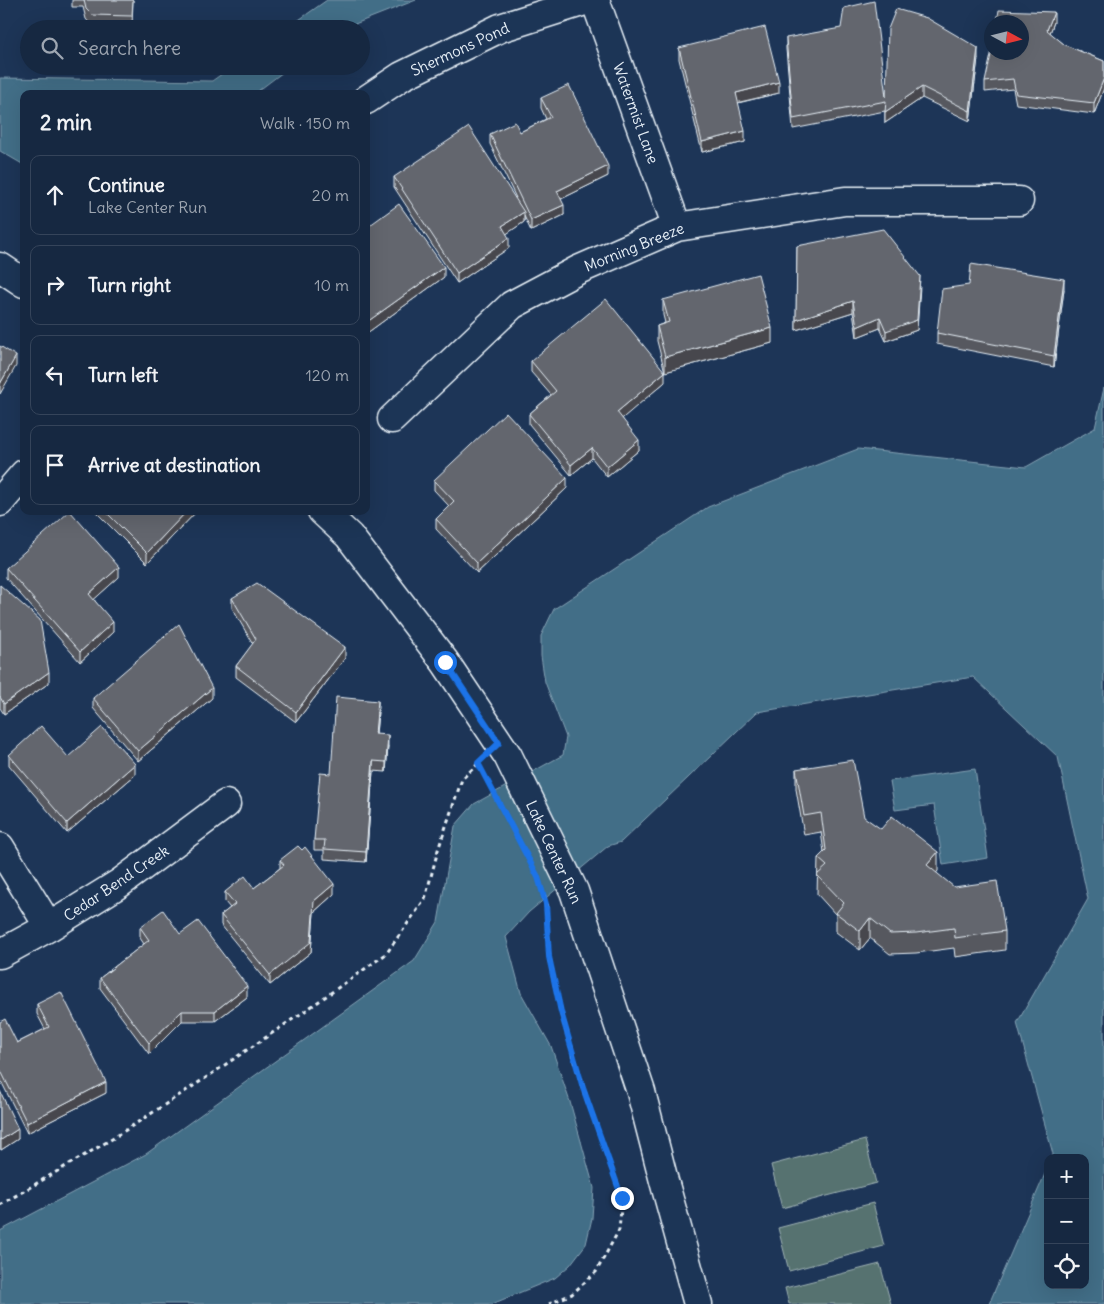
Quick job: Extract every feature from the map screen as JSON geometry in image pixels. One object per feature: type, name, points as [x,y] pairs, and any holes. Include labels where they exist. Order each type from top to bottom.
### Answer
[{"type":"street","name":"Shermons Pond","points":[[370,97],[402,76],[500,28],[588,0]]},
{"type":"street","name":"Watermist Lane","points":[[595,0],[676,227]]},
{"type":"street","name":"Morning Breeze","points":[[392,419],[512,305],[578,270],[676,227],[845,201],[1019,201]]},
{"type":"street","points":[[0,267],[20,280]]},
{"type":"street","points":[[0,502],[20,479]]},
{"type":"street","name":"Lake Center Run","points":[[326,515],[349,536],[445,662],[503,749],[574,891],[641,1092],[698,1304]]},
{"type":"street","name":"Cedar Bend Creek","points":[[0,954],[49,927],[120,883],[226,804]]},
{"type":"street","points":[[0,847],[49,927]]},
{"type":"path","points":[[0,1205],[112,1139],[185,1092],[386,954],[425,899],[438,850],[462,779],[478,763],[503,749]]},
{"type":"path","points":[[478,763],[483,772]]},
{"type":"path","points":[[544,895],[549,957],[561,1012],[583,1088],[622,1198],[619,1230],[596,1272],[572,1294],[549,1304]]},
{"type":"green space","points":[[865,1140],[876,1183],[782,1208],[771,1165]]},
{"type":"green space","points":[[873,1203],[884,1246],[789,1271],[778,1228]]},
{"type":"green space","points":[[880,1264],[891,1304],[789,1304],[785,1288]]},
{"type":"water","points":[[327,0],[416,0],[365,20],[299,20]]},
{"type":"water","points":[[220,75],[279,75],[259,90],[20,90],[20,163],[0,151],[0,78],[212,81]]},
{"type":"water","points":[[1104,388],[1104,1304],[989,1304],[1044,1176],[1044,1289],[1089,1289],[1089,1154],[1053,1154],[1017,1023],[1088,899],[1058,757],[973,677],[757,712],[621,842],[608,846],[529,912],[506,937],[521,993],[551,1046],[570,1102],[594,1188],[592,1218],[586,1244],[570,1265],[555,1278],[492,1304],[0,1304],[0,1231],[146,1154],[414,961],[438,922],[455,826],[474,804],[563,755],[566,737],[545,682],[541,656],[541,636],[554,609],[708,507],[858,449],[1026,467],[1095,428]]},
{"type":"water","points":[[975,769],[988,858],[943,865],[934,805],[895,810],[890,781]]},
{"type":"building","points":[[84,0],[133,0],[132,16],[92,15],[86,9]]},
{"type":"building","points":[[874,1],[886,97],[888,29],[896,9],[927,18],[978,48],[970,111],[922,87],[885,112],[886,101],[793,119],[786,38],[841,28],[844,8]]},
{"type":"building","points":[[999,10],[1054,12],[1047,30],[1065,45],[1104,61],[1104,78],[1094,103],[1016,94],[1013,79],[985,82],[990,60],[1029,60],[1029,15],[998,15]]},
{"type":"building","points":[[765,27],[779,82],[736,93],[745,131],[702,142],[679,48]]},
{"type":"building","points":[[569,85],[608,166],[557,191],[564,205],[531,220],[490,134],[515,122],[520,132],[551,117],[541,98]]},
{"type":"building","points":[[469,127],[524,212],[502,226],[509,238],[457,273],[394,177]]},
{"type":"building","points":[[399,204],[444,267],[370,320],[370,225]]},
{"type":"building","points":[[883,229],[920,276],[917,320],[886,331],[880,317],[857,327],[853,301],[796,320],[797,246]]},
{"type":"building","points":[[971,264],[1064,279],[1054,356],[937,333],[942,289],[969,285]]},
{"type":"building","points":[[758,274],[772,328],[665,357],[657,326],[669,322],[663,300]]},
{"type":"building","points":[[606,299],[665,372],[617,412],[639,440],[607,467],[592,448],[571,465],[529,414],[556,391],[531,361]]},
{"type":"building","points":[[0,346],[16,356],[0,384]]},
{"type":"building","points":[[506,412],[567,478],[477,563],[436,519],[454,501],[434,480]]},
{"type":"building","points":[[66,515],[74,515],[119,567],[89,594],[113,622],[80,652],[6,568]]},
{"type":"building","points":[[109,515],[183,515],[147,553]]},
{"type":"building","points":[[257,583],[345,647],[296,712],[236,666],[256,639],[232,598]]},
{"type":"building","points":[[0,585],[40,620],[49,672],[4,704],[0,697]]},
{"type":"building","points":[[179,624],[212,688],[138,751],[93,698]]},
{"type":"building","points":[[336,697],[378,701],[375,734],[388,735],[386,762],[373,761],[366,852],[324,849],[325,840],[314,840],[320,773],[331,774]]},
{"type":"building","points":[[41,726],[68,757],[102,727],[135,764],[67,823],[9,755]]},
{"type":"building","points":[[853,760],[864,817],[881,829],[892,816],[938,852],[927,865],[954,887],[997,881],[1005,931],[955,938],[954,928],[890,934],[870,918],[860,931],[836,913],[844,903],[817,875],[827,866],[818,858],[826,850],[821,813],[804,816],[796,769]]},
{"type":"building","points":[[298,846],[302,850],[305,847],[334,884],[314,901],[311,942],[270,975],[221,915],[235,904],[225,892],[245,876],[254,888],[284,865],[280,860]]},
{"type":"building","points":[[163,910],[180,934],[198,921],[247,986],[215,1011],[182,1011],[149,1043],[100,978],[149,940],[140,927]]},
{"type":"building","points":[[61,992],[106,1082],[27,1123],[0,1069],[0,1022],[5,1019],[17,1043],[49,1027],[37,1004]]},
{"type":"building","points":[[0,1091],[18,1129],[1,1140],[0,1138]]},
{"type":"route","points":[[445,662],[499,743],[478,763],[538,877],[546,904],[549,957],[561,1012],[583,1088],[622,1198]]}]
